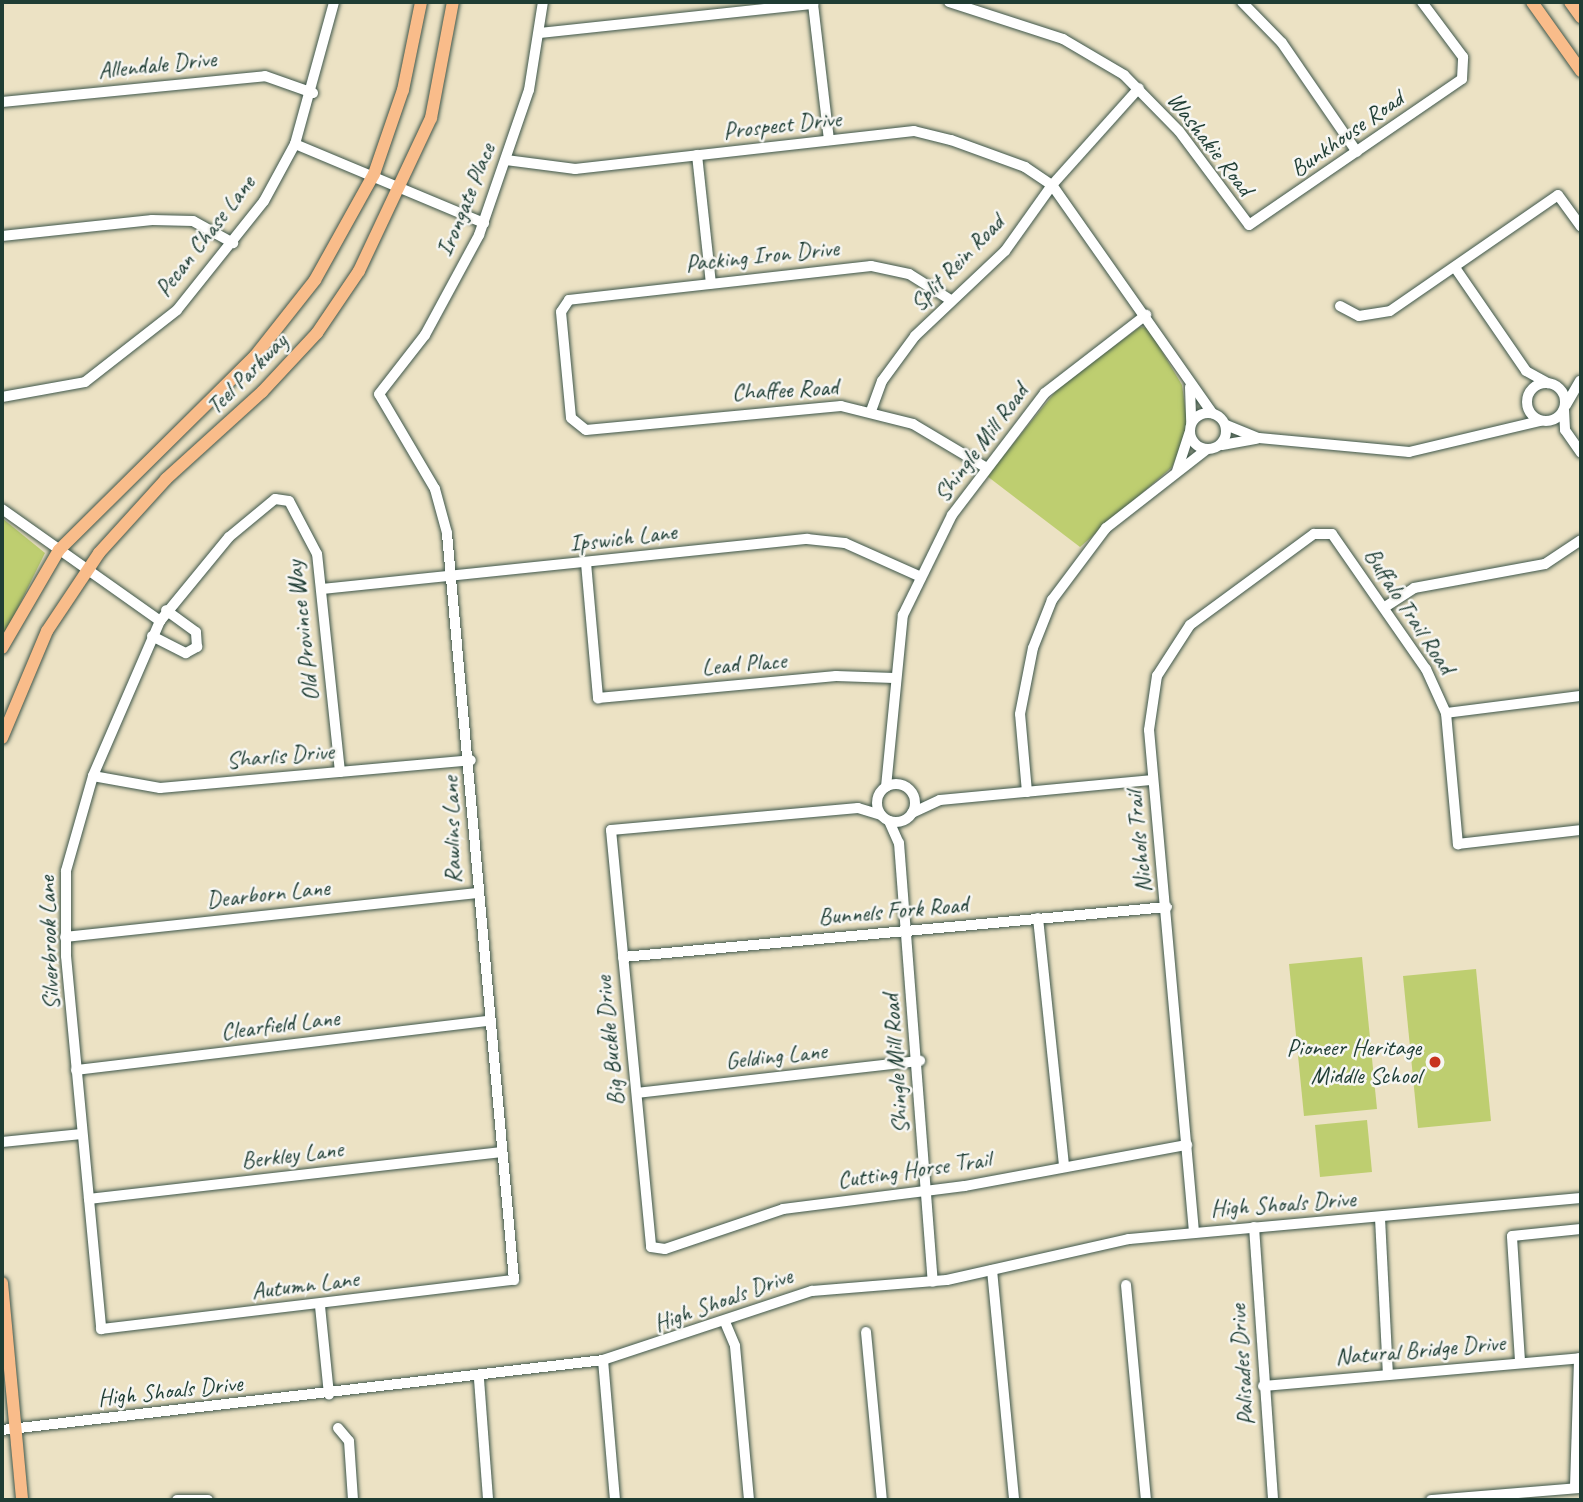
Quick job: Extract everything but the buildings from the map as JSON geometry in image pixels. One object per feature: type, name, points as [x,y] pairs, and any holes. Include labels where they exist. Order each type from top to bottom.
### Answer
[{"type":"main road","name":"Teel Parkway","points":[[2,648],[59,550],[255,356],[315,280],[374,174],[403,90],[421,2]]},
{"type":"main road","name":"Teel Parkway","points":[[2,738],[47,631],[86,572],[166,479],[317,333],[402,188],[438,95],[453,2]]},
{"type":"main road","points":[[1532,2],[1581,71]]},
{"type":"main road","points":[[1570,2],[1581,18]]},
{"type":"main road","points":[[2,1283],[8,1429],[22,1500]]},
{"type":"street","name":"Pecan Chase Lane","points":[[2,397],[85,382],[177,310],[233,243],[295,144],[313,93],[334,2]]},
{"type":"street","name":"Irongate Place","points":[[379,394],[425,335],[484,223],[506,160],[540,33],[543,2]]},
{"type":"street","name":"Washakie Road","points":[[949,2],[1082,47],[1139,89],[1249,225]]},
{"type":"street","points":[[1242,2],[1282,43],[1357,152]]},
{"type":"street","name":"Bunkhouse Road","points":[[1249,225],[1357,152],[1465,71],[1463,57],[1422,2]]},
{"type":"street","points":[[540,33],[813,4],[829,140]]},
{"type":"street","name":"Allendale Drive","points":[[2,102],[265,76],[313,93]]},
{"type":"street","name":"Split Rein Road","points":[[871,411],[888,370],[949,299],[1005,251],[1052,185],[1139,89]]},
{"type":"street","name":"Prospect Drive","points":[[506,160],[575,169],[914,131],[1026,167],[1052,185]]},
{"type":"street","points":[[295,144],[374,174],[484,223]]},
{"type":"street","points":[[697,155],[711,283]]},
{"type":"street","points":[[1052,185],[1146,314],[1191,387],[1212,413],[1226,425],[1259,438]]},
{"type":"street","points":[[1340,306],[1359,316],[1390,311],[1456,269],[1558,195],[1581,227]]},
{"type":"street","points":[[2,236],[165,220],[192,221],[233,243]]},
{"type":"street","name":"Packing Iron Drive","points":[[575,426],[561,312],[572,299],[871,266],[909,274],[949,299]]},
{"type":"street","points":[[1456,269],[1526,371],[1563,393],[1565,430],[1581,453]]},
{"type":"street","name":"Shingle Mill Road","points":[[900,843],[885,818],[883,790],[893,761],[894,678],[903,615],[952,515],[985,467],[1045,393],[1146,314]]},
{"type":"street","points":[[1526,371],[1529,411],[1542,421],[1565,430]]},
{"type":"street","points":[[1513,424],[1528,396],[1550,383],[1580,380]]},
{"type":"street","points":[[1027,792],[1020,714],[1033,648],[1052,600],[1100,535],[1177,471],[1206,450],[1259,438],[1409,452],[1444,448],[1513,424],[1542,421],[1564,409],[1580,380]]},
{"type":"street","points":[[1177,471],[1191,428],[1191,387]]},
{"type":"street","name":"Rawlins Lane","points":[[379,394],[435,489],[452,578],[471,760],[475,893],[514,1280]]},
{"type":"street","name":"Chaffee Road","points":[[575,426],[586,430],[811,405],[871,411],[928,432],[985,467]]},
{"type":"street","points":[[1191,428],[1212,413]]},
{"type":"street","points":[[1222,445],[1226,425]]},
{"type":"street","points":[[1191,428],[1206,450]]},
{"type":"street","name":"Old Province Way","points":[[280,498],[289,501],[312,539],[322,589],[340,772]]},
{"type":"street","name":"Silverbrook Lane","points":[[100,1329],[65,937],[65,871],[93,776],[152,636],[166,610],[229,537],[280,498]]},
{"type":"street","points":[[2,509],[86,572],[160,621]]},
{"type":"street","name":"Buffalo Trail Road","points":[[1327,532],[1385,607],[1446,713],[1458,844],[1581,830]]},
{"type":"street","name":"Nichols Trail","points":[[1194,1232],[1167,907],[1153,780],[1150,703],[1174,643],[1314,534],[1327,532]]},
{"type":"street","name":"Ipswich Lane","points":[[322,589],[819,539],[921,577]]},
{"type":"street","points":[[1385,607],[1414,588],[1545,564],[1581,540]]},
{"type":"street","name":"Lead Place","points":[[586,563],[598,698],[836,676],[894,678]]},
{"type":"street","points":[[152,636],[186,653],[197,647],[196,632],[166,610]]},
{"type":"street","points":[[1446,713],[1581,696]]},
{"type":"street","name":"Sharlis Drive","points":[[93,776],[160,788],[471,760]]},
{"type":"street","name":"Shingle Mill Road","points":[[893,761],[908,789],[909,817],[900,843],[919,1062],[923,1192],[933,1282]]},
{"type":"street","points":[[858,808],[885,818],[909,817],[940,800],[1153,780]]},
{"type":"street","points":[[858,808],[883,790],[908,789],[940,800]]},
{"type":"street","name":"Big Buckle Drive","points":[[651,1247],[611,830],[858,808]]},
{"type":"street","name":"Dearborn Lane","points":[[65,937],[475,893]]},
{"type":"street","name":"Bunnels Fork Road","points":[[623,957],[1167,907]]},
{"type":"street","points":[[1038,918],[1064,1164]]},
{"type":"street","name":"Clearfield Lane","points":[[76,1070],[488,1021]]},
{"type":"street","name":"Gelding Lane","points":[[636,1093],[919,1062]]},
{"type":"street","points":[[2,1142],[82,1134]]},
{"type":"street","name":"Cutting Horse Trail","points":[[651,1247],[665,1249],[783,1209],[923,1192],[1064,1164],[1187,1145]]},
{"type":"street","name":"Berkley Lane","points":[[89,1199],[501,1152]]},
{"type":"street","name":"High Shoals Drive","points":[[8,1429],[479,1379],[603,1360],[812,1291],[933,1282],[1129,1239],[1581,1198]]},
{"type":"street","points":[[1380,1218],[1388,1374]]},
{"type":"street","name":"Palisades Drive","points":[[1254,1227],[1273,1500]]},
{"type":"street","points":[[1520,1361],[1512,1236],[1581,1228]]},
{"type":"street","points":[[992,1270],[1014,1500]]},
{"type":"street","name":"Autumn Lane","points":[[100,1329],[320,1306],[514,1280]]},
{"type":"street","points":[[1126,1285],[1146,1500]]},
{"type":"street","points":[[320,1306],[329,1395]]},
{"type":"street","points":[[724,1322],[735,1346],[749,1500]]},
{"type":"street","points":[[866,1332],[882,1500]]},
{"type":"street","points":[[1431,1500],[1578,1487],[1580,1358]]},
{"type":"street","name":"Natural Bridge Drive","points":[[1263,1386],[1520,1361],[1580,1358]]},
{"type":"street","points":[[603,1360],[615,1500]]},
{"type":"street","points":[[479,1379],[488,1500]]},
{"type":"street","points":[[338,1428],[349,1441],[353,1500]]},
{"type":"street","points":[[177,1500],[208,1500]]},
{"type":"green space","points":[[1140,327],[1148,328],[1182,385],[1188,428],[1172,467],[1080,547],[987,476],[1060,386]]},
{"type":"green space","points":[[2,518],[45,553],[2,640]]},
{"type":"green space","points":[[1362,957],[1377,1109],[1304,1116],[1289,964]]},
{"type":"green space","points":[[1476,969],[1491,1121],[1418,1128],[1403,976]]},
{"type":"green space","points":[[1367,1120],[1372,1172],[1320,1177],[1315,1125]]},
{"type":"place","name":"Pioneer Heritage Middle School","points":[[1435,1062]]}]
